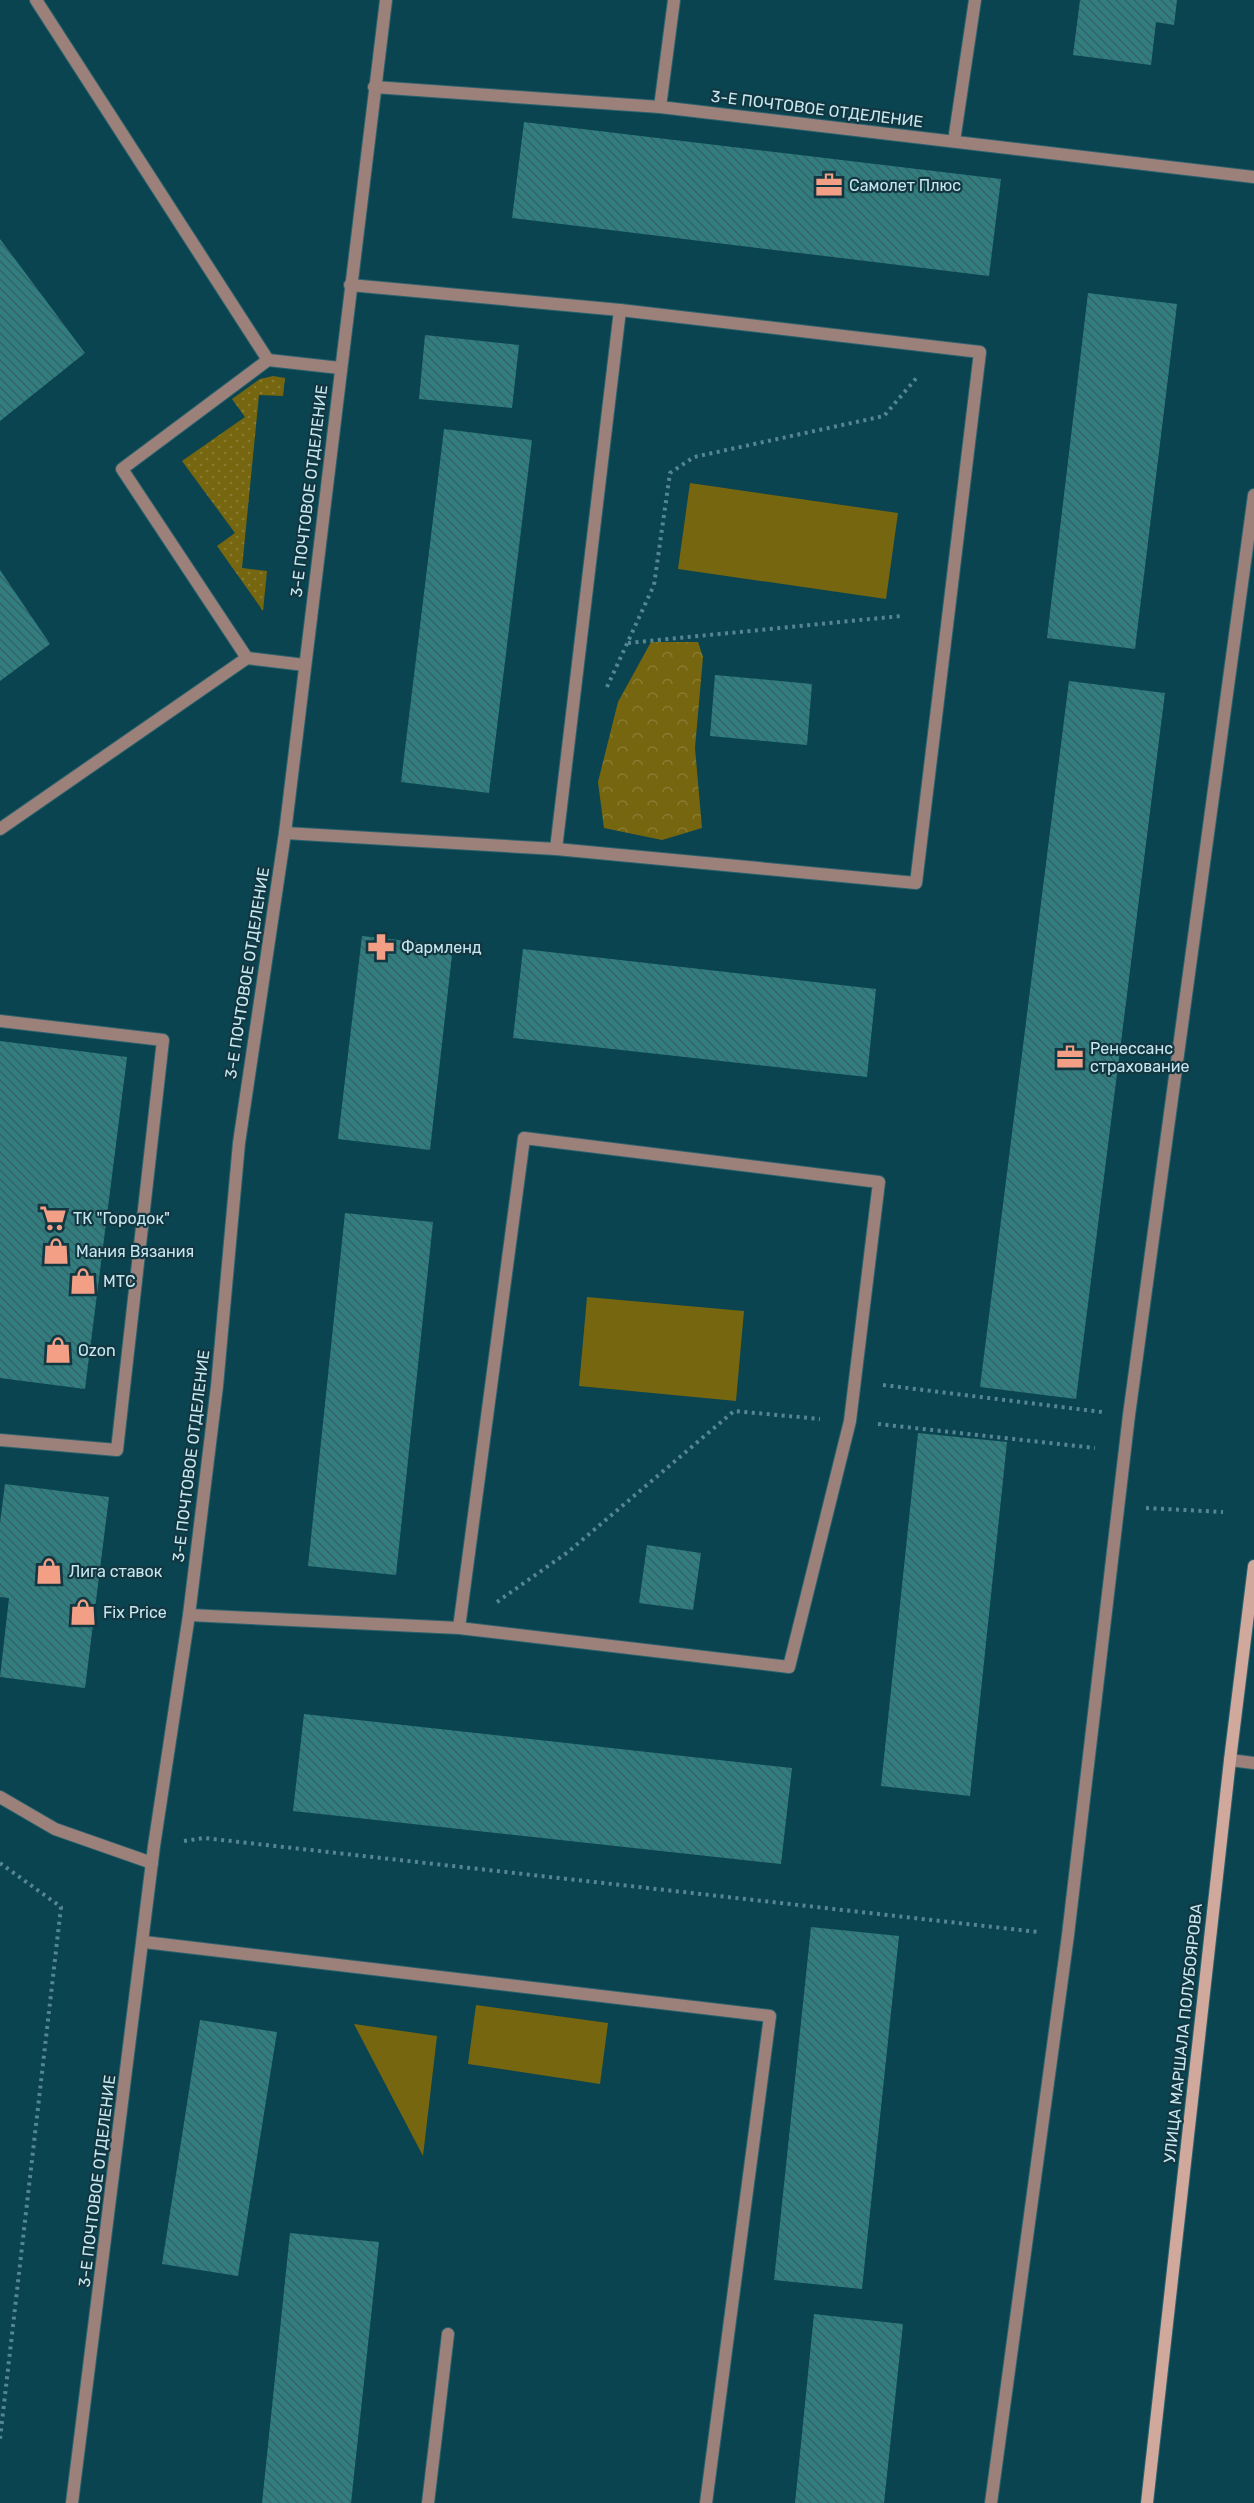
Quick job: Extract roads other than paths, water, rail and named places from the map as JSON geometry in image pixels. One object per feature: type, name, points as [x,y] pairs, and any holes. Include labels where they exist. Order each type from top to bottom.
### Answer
[{"type":"street","points":[[36,0],[267,360]]},
{"type":"street","name":"3-Е ПОЧТОВОЕ ОТДЕЛЕНИЕ","points":[[72,2503],[144,1942],[154,1846],[189,1615],[217,1386],[238,1143],[285,833],[386,0]]},
{"type":"street","points":[[660,107],[674,0]]},
{"type":"street","points":[[954,141],[975,0]]},
{"type":"street","name":"3-Е ПОЧТОВОЕ ОТДЕЛЕНИЕ","points":[[374,87],[660,107],[1254,177]]},
{"type":"street","points":[[285,833],[556,849],[916,884],[980,352],[620,310],[350,285]]},
{"type":"street","points":[[556,849],[620,310]]},
{"type":"street","points":[[247,658],[122,469],[267,360],[340,368]]},
{"type":"street","points":[[991,2503],[1068,1935],[1129,1415],[1254,495]]},
{"type":"street","points":[[0,829],[247,658],[305,665]]},
{"type":"street","points":[[0,1021],[163,1040],[117,1450],[0,1440]]},
{"type":"street","points":[[189,1615],[459,1628],[789,1667],[850,1421],[879,1182],[524,1138],[459,1628]]},
{"type":"street","name":"УЛИЦА МАРШАЛА ПОЛУБОЯРОВА","points":[[1147,2503],[1230,1760],[1254,1566]]},
{"type":"street","points":[[1230,1760],[1254,1763]]},
{"type":"street","points":[[0,1797],[55,1829],[152,1863]]},
{"type":"street","points":[[144,1942],[770,2016],[706,2503]]},
{"type":"street","points":[[428,2503],[448,2334]]},
{"type":"place","name":"Самолет Плюс","points":[[829,185]]},
{"type":"place","name":"Фармленд","points":[[381,947]]},
{"type":"place","name":"Ренессанс страхование","points":[[1070,1057]]},
{"type":"place","name":"ТК \"Городок\"","points":[[53,1218]]},
{"type":"place","name":"Мания Вязания","points":[[56,1251]]},
{"type":"place","name":"МТС","points":[[83,1281]]},
{"type":"place","name":"Ozon","points":[[58,1350]]},
{"type":"place","name":"Лига ставок","points":[[49,1571]]},
{"type":"place","name":"Fix Price","points":[[83,1612]]}]
